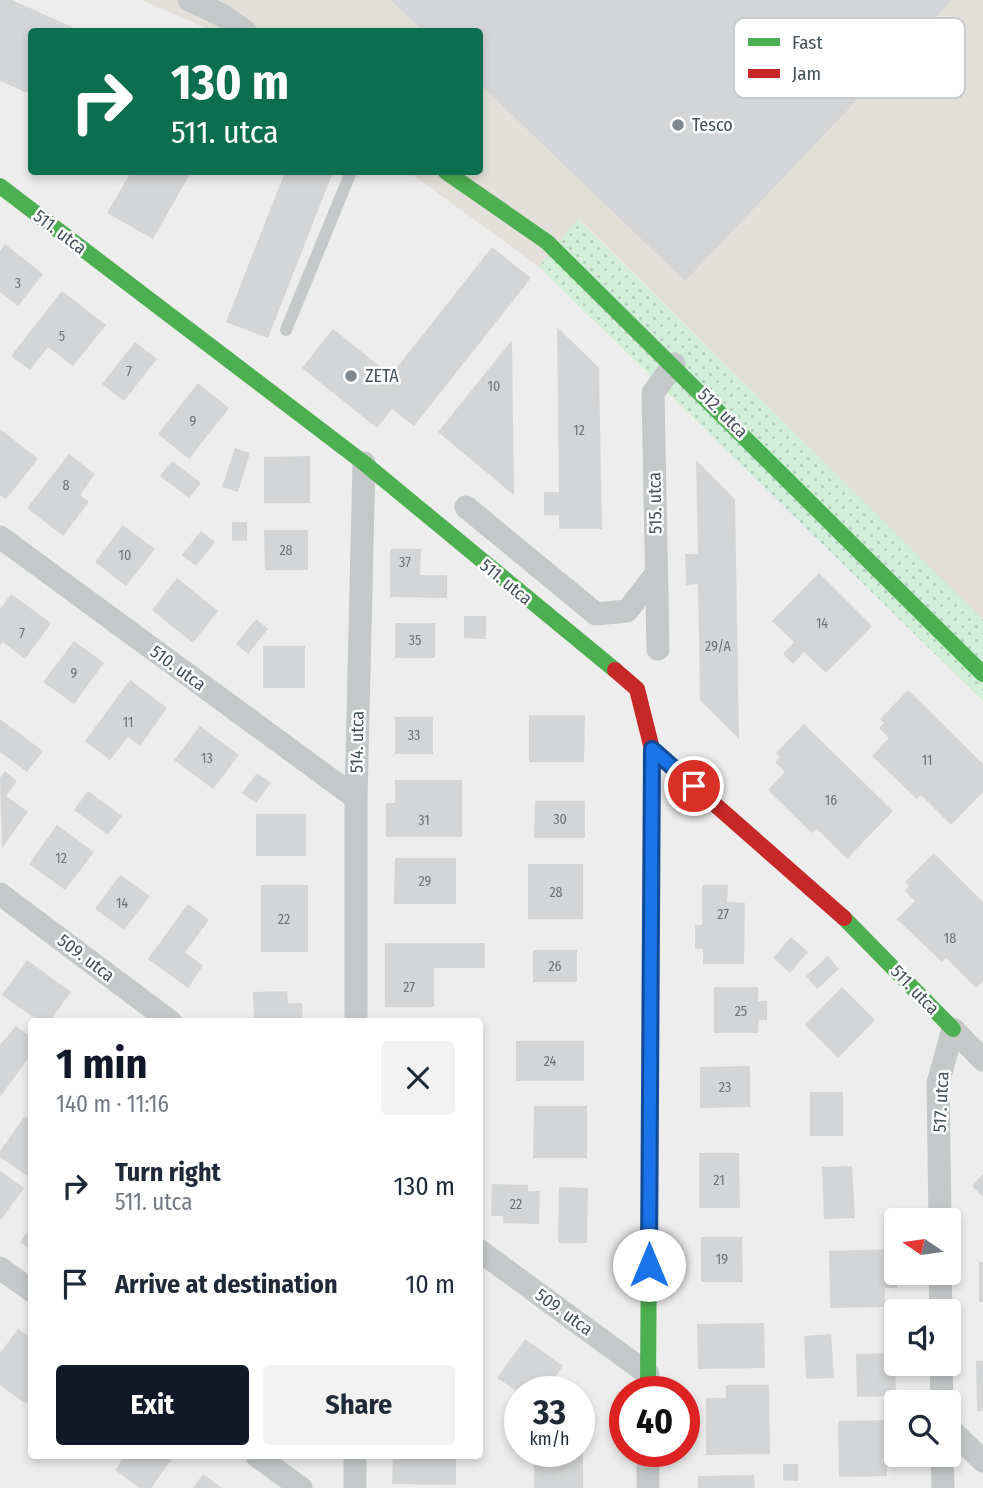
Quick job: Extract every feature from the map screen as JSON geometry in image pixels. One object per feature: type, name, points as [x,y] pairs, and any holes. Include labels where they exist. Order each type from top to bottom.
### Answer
[{"type":"street","points":[[189,0],[224,16],[240,28]]},
{"type":"street","name":"512. utca","points":[[450,175],[547,242],[674,364],[983,674]]},
{"type":"street","name":"511. utca","points":[[0,187],[365,463],[637,689],[652,749],[841,915],[953,1029]]},
{"type":"street","name":"515. utca","points":[[658,649],[653,393],[674,364]]},
{"type":"street","name":"514. utca","points":[[356,1018],[356,798],[365,463]]},
{"type":"street","name":"511. utca","points":[[466,507],[596,614],[626,611],[656,575]]},
{"type":"street","name":"510. utca","points":[[0,537],[356,798]]},
{"type":"street","points":[[648,1376],[652,749]]},
{"type":"street","name":"509. utca","points":[[0,894],[166,1018]]},
{"type":"street","points":[[953,1029],[983,1060]]},
{"type":"street","name":"517. utca","points":[[940,1208],[938,1083],[953,1029]]},
{"type":"street","name":"509. utca","points":[[483,1253],[640,1376]]},
{"type":"street","points":[[0,1268],[28,1288]]},
{"type":"street","points":[[961,1440],[983,1461]]},
{"type":"street","points":[[261,1459],[301,1488]]},
{"type":"street","points":[[355,1459],[355,1488]]},
{"type":"street","points":[[648,1467],[648,1488]]},
{"type":"street","points":[[942,1467],[943,1488]]},
{"type":"lane","points":[[286,330],[350,175]]},
{"type":"shaded area","points":[[141,0],[983,0],[983,620],[579,219],[539,267],[413,175],[483,175],[483,28],[206,28]]},
{"type":"green space","points":[[578,219],[983,620],[983,701],[539,267]]},
{"type":"building","points":[[0,0],[12,0],[74,28],[28,28],[28,93],[0,81]]},
{"type":"building","name":"Tesco","points":[[391,0],[952,0],[935,18],[734,18],[734,98],[859,98],[685,281],[483,87],[483,28],[420,28]]},
{"type":"building","points":[[129,175],[189,175],[153,239],[107,213]]},
{"type":"building","points":[[284,175],[332,175],[268,338],[226,322]]},
{"type":"building","points":[[5,244],[43,274],[18,306],[0,292],[0,251]]},
{"type":"building","points":[[492,247],[531,278],[414,426],[392,409],[377,428],[302,368],[333,329],[391,375]]},
{"type":"building","points":[[62,291],[106,325],[73,366],[48,347],[30,370],[11,356]]},
{"type":"building","points":[[557,327],[599,368],[602,529],[559,529],[559,515],[544,515],[544,492],[559,492]]},
{"type":"building","points":[[512,340],[514,495],[438,432]]},
{"type":"building","points":[[135,342],[157,359],[124,401],[102,384]]},
{"type":"building","points":[[198,383],[229,408],[189,459],[158,434]]},
{"type":"building","points":[[0,429],[38,459],[6,499],[0,495]]},
{"type":"building","points":[[235,448],[250,453],[238,492],[222,487]]},
{"type":"building","points":[[69,454],[95,474],[80,495],[89,502],[63,536],[27,508]]},
{"type":"building","points":[[310,456],[310,503],[264,503],[264,457]]},
{"type":"building","points":[[696,460],[735,499],[739,739],[700,700],[698,584],[686,585],[685,554],[698,554]]},
{"type":"building","points":[[172,461],[201,483],[189,498],[160,476]]},
{"type":"building","points":[[232,522],[247,522],[247,541],[232,541]]},
{"type":"building","points":[[123,525],[155,549],[126,586],[95,562]]},
{"type":"building","points":[[264,530],[308,530],[308,570],[265,570]]},
{"type":"building","points":[[201,531],[215,542],[196,566],[182,555]]},
{"type":"building","points":[[390,549],[421,549],[420,575],[447,575],[447,598],[390,597]]},
{"type":"building","points":[[819,573],[872,626],[826,673],[804,652],[793,664],[783,654],[794,642],[772,621]]},
{"type":"building","points":[[177,578],[218,611],[193,643],[152,610]]},
{"type":"building","points":[[11,594],[51,623],[25,659],[3,642],[0,646],[0,609]]},
{"type":"building","points":[[464,616],[486,616],[486,639],[464,638]]},
{"type":"building","points":[[256,619],[268,629],[248,654],[236,644]]},
{"type":"building","points":[[395,623],[435,623],[435,658],[395,658]]},
{"type":"building","points":[[74,641],[104,663],[74,704],[43,682]]},
{"type":"building","points":[[263,646],[305,646],[305,688],[263,688]]},
{"type":"building","points":[[130,680],[167,708],[140,746],[128,737],[110,760],[85,741]]},
{"type":"building","points":[[908,690],[983,764],[983,792],[951,825],[921,795],[917,799],[872,756],[889,738],[879,728],[884,723],[880,719]]},
{"type":"building","points":[[529,715],[585,715],[584,762],[529,762]]},
{"type":"building","points":[[395,717],[433,717],[433,754],[395,754]]},
{"type":"building","points":[[0,719],[43,751],[27,772],[0,752]]},
{"type":"building","points":[[804,724],[893,811],[847,859],[817,829],[812,833],[768,790],[785,772],[775,762],[780,757],[776,753]]},
{"type":"building","points":[[200,726],[239,755],[213,789],[174,760]]},
{"type":"building","points":[[5,771],[17,781],[6,796],[28,812],[2,848],[0,778]]},
{"type":"building","points":[[257,773],[271,783],[256,803],[242,793]]},
{"type":"building","points":[[395,780],[462,780],[462,837],[386,837],[386,803],[395,803]]},
{"type":"building","points":[[88,791],[122,816],[108,835],[74,810]]},
{"type":"building","points":[[535,801],[585,801],[585,838],[534,838]]},
{"type":"building","points":[[256,814],[306,814],[306,856],[256,856]]},
{"type":"building","points":[[57,825],[94,852],[65,890],[29,864]]},
{"type":"building","points":[[934,853],[983,902],[983,981],[976,988],[946,958],[942,962],[897,919],[915,901],[905,891],[909,886],[905,882]]},
{"type":"building","points":[[395,858],[456,858],[456,904],[394,904]]},
{"type":"building","points":[[528,864],[583,864],[583,919],[528,919]]},
{"type":"building","points":[[120,875],[150,896],[124,930],[95,909]]},
{"type":"building","points":[[261,885],[308,885],[308,952],[261,952]]},
{"type":"building","points":[[702,885],[728,885],[727,902],[745,903],[744,964],[703,964],[703,949],[695,949],[695,925],[702,925]]},
{"type":"building","points":[[188,904],[209,920],[185,952],[203,966],[188,988],[148,959]]},
{"type":"building","points":[[791,937],[808,952],[790,973],[773,958]]},
{"type":"building","points":[[385,943],[485,943],[485,968],[434,968],[434,1007],[385,1007]]},
{"type":"building","points":[[533,950],[577,950],[577,982],[533,982]]},
{"type":"building","points":[[828,956],[839,969],[817,989],[806,976]]},
{"type":"building","points":[[27,960],[71,992],[52,1018],[34,1018],[2,995]]},
{"type":"building","points":[[714,987],[758,987],[758,1001],[767,1001],[767,1020],[759,1020],[758,1033],[714,1033]]},
{"type":"building","points":[[842,987],[875,1020],[838,1058],[805,1025]]},
{"type":"building","points":[[287,991],[288,1003],[302,1003],[303,1018],[254,1018],[253,992]]},
{"type":"building","points":[[16,1026],[28,1035],[28,1058],[0,1097],[0,1045]]},
{"type":"building","points":[[516,1041],[584,1041],[584,1081],[516,1081]]},
{"type":"building","points":[[750,1066],[750,1107],[700,1108],[700,1067]]},
{"type":"building","points":[[810,1092],[843,1092],[843,1136],[810,1136]]},
{"type":"building","points":[[534,1106],[587,1106],[587,1158],[533,1158]]},
{"type":"building","points":[[25,1116],[28,1118],[28,1176],[0,1157],[0,1151]]},
{"type":"building","points":[[699,1153],[739,1153],[740,1208],[699,1208]]},
{"type":"building","points":[[852,1166],[855,1218],[824,1219],[822,1167]]},
{"type":"building","points":[[0,1171],[24,1188],[0,1221]]},
{"type":"building","points":[[983,1174],[983,1197],[972,1186]]},
{"type":"building","points":[[492,1184],[528,1185],[528,1191],[540,1191],[539,1224],[503,1223],[503,1216],[491,1216]]},
{"type":"building","points":[[559,1187],[588,1188],[587,1243],[558,1243]]},
{"type":"building","points":[[28,1231],[28,1248],[20,1242]]},
{"type":"building","points":[[701,1237],[742,1237],[743,1282],[701,1282]]},
{"type":"building","points":[[884,1249],[884,1285],[897,1285],[897,1288],[885,1288],[884,1307],[830,1308],[829,1251]]},
{"type":"building","points":[[979,1262],[983,1262],[983,1302],[979,1302]]},
{"type":"building","points":[[764,1323],[765,1368],[698,1369],[697,1324]]},
{"type":"building","points":[[18,1329],[28,1335],[26,1404],[0,1385],[0,1353]]},
{"type":"building","points":[[831,1334],[834,1378],[806,1379],[804,1336]]},
{"type":"building","points":[[525,1339],[563,1366],[556,1376],[504,1376],[504,1383],[497,1378]]},
{"type":"building","points":[[884,1353],[884,1376],[896,1376],[896,1390],[884,1390],[884,1396],[857,1397],[856,1354]]},
{"type":"building","points":[[976,1361],[983,1361],[983,1411],[977,1411]]},
{"type":"building","points":[[726,1385],[769,1385],[770,1454],[706,1455],[706,1398],[726,1398]]},
{"type":"building","points":[[884,1420],[884,1467],[887,1467],[887,1476],[839,1477],[838,1421]]},
{"type":"building","points":[[123,1459],[172,1459],[151,1488],[140,1488],[115,1470]]},
{"type":"building","points":[[393,1459],[456,1459],[456,1485],[392,1484]]},
{"type":"building","points":[[783,1464],[798,1464],[798,1481],[783,1480]]},
{"type":"building","points":[[534,1467],[583,1467],[583,1488],[534,1488]]},
{"type":"building","points":[[203,1474],[222,1488],[193,1488]]},
{"type":"building","points":[[754,1475],[755,1488],[698,1488],[698,1476]]},
{"type":"traffic: fast","points":[[450,175],[547,242],[983,674]]},
{"type":"traffic: fast","points":[[0,186],[364,463],[615,670]]},
{"type":"traffic: fast","points":[[648,1376],[652,749]]},
{"type":"traffic: fast","points":[[844,918],[953,1029]]},
{"type":"traffic: jam","points":[[615,670],[637,689],[652,749],[844,918]]},
{"type":"place","name":"Tesco","points":[[678,125]]},
{"type":"place","name":"ZETA","points":[[351,376]]},
{"type":"route","points":[[649,1265],[652,749],[694,786]]}]
